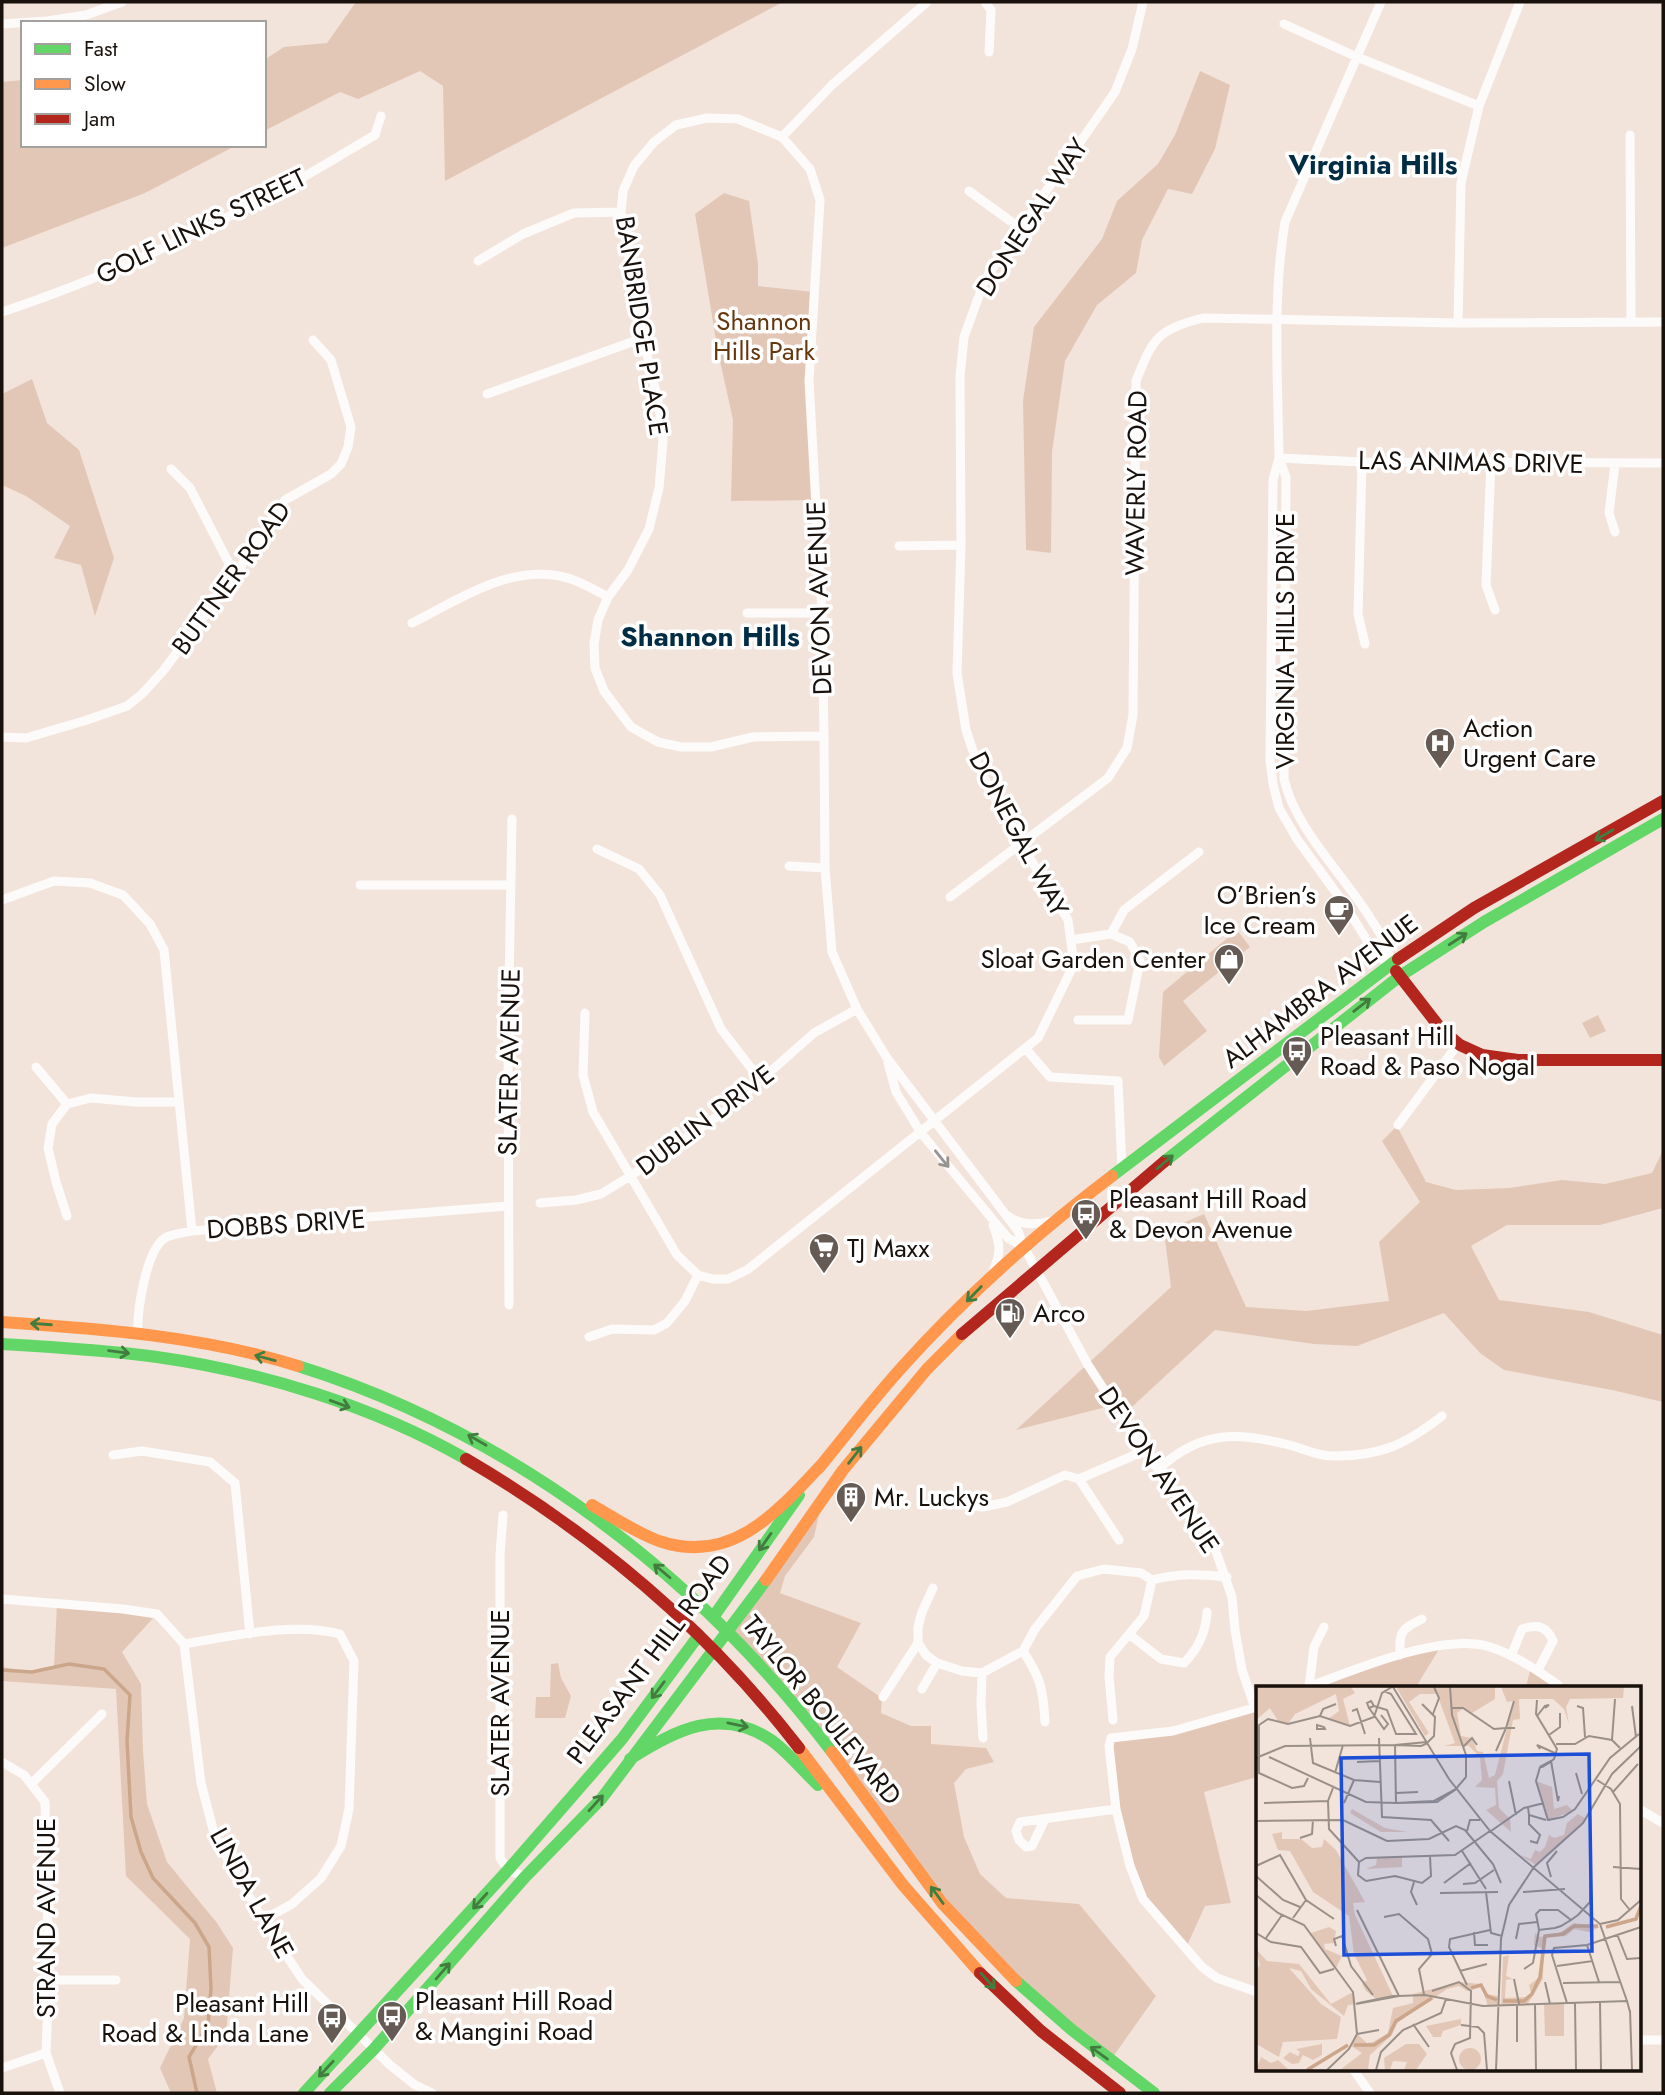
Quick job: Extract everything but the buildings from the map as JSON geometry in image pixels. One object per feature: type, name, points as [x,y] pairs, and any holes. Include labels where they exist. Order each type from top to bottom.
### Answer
[{"type":"main road","name":"ALHAMBRA AVENUE","points":[[1024,1247],[1056,1219],[1390,964],[1474,908],[1663,801]]},
{"type":"main road","name":"ALHAMBRA AVENUE","points":[[1038,1269],[1195,1136],[1400,976],[1484,922],[1663,820]]},
{"type":"main road","points":[[1390,964],[1429,1015],[1458,1044],[1481,1055],[1511,1060],[1624,1063],[1663,1060]]},
{"type":"main road","name":"PLEASANT HILL ROAD","points":[[304,2093],[508,1870],[622,1739],[823,1463],[903,1366],[1024,1247]]},
{"type":"main road","name":"PLEASANT HILL ROAD","points":[[330,2093],[374,2049],[525,1877],[602,1798],[715,1650],[843,1470],[895,1405],[964,1332],[1038,1269]]},
{"type":"main road","name":"TAYLOR BOULEVARD","points":[[2,1322],[138,1332],[214,1345],[312,1370],[400,1402],[470,1436],[535,1475],[611,1528],[728,1629],[778,1684],[835,1754],[947,1909],[982,1948],[1076,2036],[1154,2093]]},
{"type":"main road","name":"TAYLOR BOULEVARD","points":[[2,1344],[112,1351],[209,1366],[305,1391],[392,1422],[460,1456],[534,1500],[598,1546],[715,1650],[760,1699],[933,1921],[996,1990],[1064,2050],[1120,2093]]},
{"type":"main road","points":[[535,1475],[640,1532],[668,1544],[698,1549],[714,1548],[743,1536],[764,1523],[823,1463]]},
{"type":"main road","points":[[630,1759],[662,1738],[687,1727],[728,1723],[751,1728],[770,1739],[850,1815]]},
{"type":"street","points":[[47,21],[86,15],[122,2]]},
{"type":"street","points":[[782,137],[832,85],[927,2]]},
{"type":"street","points":[[985,2],[991,10],[989,52]]},
{"type":"street","name":"DONEGAL WAY","points":[[698,1275],[728,1279],[747,1270],[1026,1049],[1038,1038],[1074,964],[1068,920],[978,766],[965,730],[957,673],[961,545],[960,376],[964,337],[985,279],[1115,92],[1132,49],[1143,2]]},
{"type":"street","name":"VIRGINIA HILLS DRIVE","points":[[1381,2],[1285,222],[1280,253],[1279,458],[1273,480],[1270,746],[1273,784],[1279,808],[1376,955],[1390,964]]},
{"type":"street","points":[[1458,323],[1461,183],[1479,106],[1520,2]]},
{"type":"street","points":[[2,24],[21,23]]},
{"type":"street","points":[[1284,24],[1357,57],[1479,106]]},
{"type":"street","name":"GOLF LINKS STREET","points":[[2,312],[61,292],[127,264],[282,189],[375,135],[381,116]]},
{"type":"street","name":"BANBRIDGE PLACE","points":[[782,137],[738,119],[707,118],[676,125],[654,142],[634,166],[623,191],[621,212],[643,338],[659,400],[663,441],[659,488],[649,529],[628,570],[608,597],[598,620],[594,643],[595,668],[604,691],[631,727],[658,742],[681,747],[711,747],[754,737],[824,736]]},
{"type":"street","points":[[1630,135],[1631,321]]},
{"type":"street","name":"DEVON AVENUE","points":[[782,137],[810,170],[820,200],[809,381],[822,613],[825,867],[832,952],[857,1009],[887,1058],[1018,1231],[1088,1365],[1144,1451],[1212,1540],[1227,1577],[1242,1670],[1256,1708]]},
{"type":"street","points":[[969,191],[1020,229]]},
{"type":"street","points":[[478,261],[523,234],[574,213],[621,212]]},
{"type":"street","name":"WAVERLY ROAD","points":[[950,897],[1108,778],[1127,748],[1133,715],[1136,381],[1149,348],[1157,337],[1180,324],[1203,318],[1458,323],[1663,322]]},
{"type":"street","points":[[487,394],[643,338]]},
{"type":"street","name":"BUTTNER ROAD","points":[[2,737],[26,737],[127,706],[142,694],[163,671],[235,575],[285,500],[331,474],[341,464],[348,447],[351,427],[331,360],[313,340]]},
{"type":"street","name":"VIRGINIA HILLS DRIVE","points":[[1279,458],[1286,477],[1284,779],[1290,802],[1388,946],[1390,964]]},
{"type":"street","name":"LAS ANIMAS DRIVE","points":[[1279,458],[1663,463]]},
{"type":"street","points":[[1362,461],[1358,614],[1365,644]]},
{"type":"street","points":[[1491,461],[1486,585],[1495,610]]},
{"type":"street","points":[[1615,464],[1609,513],[1615,532]]},
{"type":"street","points":[[171,470],[190,488],[235,575]]},
{"type":"street","points":[[899,546],[961,545]]},
{"type":"street","points":[[412,623],[486,585],[519,575],[556,575],[576,581],[608,597]]},
{"type":"street","points":[[747,613],[822,613]]},
{"type":"street","name":"SLATER AVENUE","points":[[509,1305],[512,819]]},
{"type":"street","points":[[597,849],[639,869],[660,895],[721,1029],[761,1081]]},
{"type":"street","points":[[1111,934],[1124,911],[1199,852]]},
{"type":"street","points":[[789,866],[825,867]]},
{"type":"street","points":[[2,900],[54,881],[90,883],[123,895],[150,924],[164,950],[192,1231]]},
{"type":"street","points":[[360,885],[510,885]]},
{"type":"street","points":[[1071,940],[1111,934],[1130,942],[1140,961],[1128,1020],[1079,1020]]},
{"type":"street","name":"DUBLIN DRIVE","points":[[540,1203],[576,1200],[601,1194],[728,1109],[814,1033],[857,1009]]},
{"type":"street","points":[[585,1013],[583,1075],[593,1112],[677,1255],[698,1275],[685,1301],[667,1323],[654,1330],[612,1329],[589,1337]]},
{"type":"street","points":[[1398,1125],[1458,1044]]},
{"type":"street","points":[[1026,1049],[1049,1077],[1118,1081],[1122,1169]]},
{"type":"street","name":"DEVON AVENUE","points":[[887,1058],[896,1092],[921,1133],[1008,1238],[1024,1247]]},
{"type":"street","points":[[36,1067],[66,1104]]},
{"type":"street","points":[[67,1216],[48,1148],[52,1124],[66,1104],[91,1098],[178,1102]]},
{"type":"street","name":"DOBBS DRIVE","points":[[138,1332],[148,1264],[153,1251],[164,1238],[192,1231],[508,1206]]},
{"type":"street","name":"DEVON AVENUE","points":[[1001,1210],[1014,1221],[1028,1224],[1041,1224],[1056,1219]]},
{"type":"street","name":"DEVON AVENUE","points":[[990,1216],[1000,1243],[1000,1255],[992,1276]]},
{"type":"street","points":[[1158,1469],[1176,1452],[1216,1436],[1263,1438],[1333,1457],[1376,1454],[1414,1438],[1442,1416]]},
{"type":"street","points":[[113,1455],[142,1451],[211,1462],[235,1483],[250,1634]]},
{"type":"street","points":[[956,1504],[983,1507],[1007,1502],[1065,1475],[1079,1479],[1144,1451]]},
{"type":"street","points":[[1079,1479],[1119,1541]]},
{"type":"street","name":"SLATER AVENUE","points":[[503,1515],[500,1555],[500,1857],[508,1870]]},
{"type":"street","points":[[918,1643],[926,1655],[937,1663],[962,1671],[982,1673],[1023,1651],[1035,1629],[1077,1576],[1104,1569],[1140,1573],[1152,1580],[1173,1574],[1227,1577]]},
{"type":"street","points":[[1113,1720],[1110,1657],[1144,1616],[1152,1580]]},
{"type":"street","points":[[883,1697],[918,1643],[922,1612],[933,1588]]},
{"type":"street","points":[[2,1599],[158,1614],[184,1644],[250,1634],[317,1629],[340,1634],[354,1661],[349,1809],[341,1846],[321,1878],[292,1904],[263,1920]]},
{"type":"street","points":[[1130,1634],[1161,1658],[1184,1663],[1194,1653],[1202,1636],[1207,1612]]},
{"type":"street","points":[[1401,1655],[1399,1639],[1406,1627],[1422,1619]]},
{"type":"street","points":[[1511,1656],[1522,1629],[1534,1625],[1542,1626],[1551,1635],[1553,1642],[1538,1670]]},
{"type":"street","points":[[1309,1686],[1314,1647],[1324,1627]]},
{"type":"street","name":"LINDA LANE","points":[[184,1644],[201,1783],[215,1837],[263,1920],[302,1979],[358,2035],[415,2085],[432,2093]]},
{"type":"street","points":[[1312,1686],[1401,1655],[1441,1646],[1477,1644],[1511,1656],[1538,1670],[1560,1686]]},
{"type":"street","points":[[1023,1651],[1037,1672],[1043,1689],[1045,1722]]},
{"type":"street","points":[[922,1689],[937,1663]]},
{"type":"street","points":[[982,1673],[984,1738]]},
{"type":"street","points":[[1256,1708],[1173,1731],[1111,1738],[1109,1746],[1116,1809],[1130,1866],[1143,1899],[1202,1967],[1217,1978],[1256,1992]]},
{"type":"street","points":[[31,1784],[103,1714]]},
{"type":"street","name":"STRAND AVENUE","points":[[2,1762],[24,1775],[45,1802],[49,1980],[46,2053],[60,2093]]},
{"type":"street","points":[[1045,1819],[1116,1809]]},
{"type":"street","points":[[1640,1811],[1663,1823]]},
{"type":"street","points":[[508,1870],[525,1877]]},
{"type":"street","points":[[49,1980],[116,1980]]},
{"type":"street","points":[[1640,2040],[1663,2040]]},
{"type":"street","points":[[2,2068],[46,2053]]},
{"type":"street","points":[[1354,2070],[1370,2093]]},
{"type":"green space","points":[[356,2],[783,2],[445,181],[443,86],[420,71],[358,99],[340,92],[266,130],[266,59],[284,47],[327,43]]},
{"type":"green space","points":[[1200,71],[1230,85],[1215,149],[1192,194],[1168,189],[1142,240],[1136,273],[1097,305],[1065,361],[1052,452],[1051,553],[1026,550],[1023,401],[1034,327],[1102,239],[1117,201],[1158,164],[1175,135]]},
{"type":"green space","points":[[21,80],[21,147],[233,147],[145,193],[2,248],[2,82]]},
{"type":"green space","name":"Shannon Hills Park","points":[[724,193],[749,201],[758,264],[758,286],[814,292],[809,381],[816,500],[731,501],[733,420],[718,352],[695,214]]},
{"type":"green space","points":[[32,379],[47,423],[79,450],[114,558],[95,616],[81,565],[54,558],[70,526],[26,496],[2,485],[2,394]]},
{"type":"green space","points":[[1237,930],[1250,947],[1183,1001],[1207,1031],[1164,1066],[1159,1057],[1163,992]]},
{"type":"green space","points":[[1598,1015],[1606,1031],[1590,1038],[1582,1023]]},
{"type":"green space","points":[[1397,1126],[1426,1182],[1456,1190],[1509,1188],[1562,1180],[1605,1184],[1652,1173],[1663,1150],[1663,1208],[1600,1225],[1507,1225],[1471,1246],[1499,1300],[1589,1312],[1663,1335],[1663,1402],[1504,1370],[1480,1353],[1444,1313],[1357,1346],[1314,1344],[1215,1330],[1121,1417],[1114,1405],[1016,1430],[1171,1287],[1164,1231],[1204,1214],[1246,1307],[1306,1311],[1389,1301],[1379,1242],[1420,1202],[1382,1141]]},
{"type":"green space","points":[[822,1501],[814,1537],[785,1576],[780,1593],[861,1623],[837,1667],[882,1698],[881,1713],[911,1726],[931,1726],[931,1744],[986,1748],[994,1762],[966,1769],[954,1783],[964,1837],[980,1874],[1006,1898],[1079,1904],[1156,1996],[1110,2061],[1009,1976],[728,1629]]},
{"type":"green space","points":[[57,1603],[157,1614],[122,1652],[141,1684],[147,1804],[167,1862],[217,1923],[233,1948],[226,2035],[208,2059],[217,2093],[171,2093],[160,2068],[184,2018],[190,1939],[126,1876],[116,1689],[2,1681],[2,1667],[32,1672],[54,1667]]},
{"type":"green space","points":[[1441,1646],[1417,1686],[1311,1686]]},
{"type":"green space","points":[[558,1663],[561,1678],[571,1696],[565,1718],[535,1718],[536,1697],[550,1697],[551,1664]]},
{"type":"green space","points":[[1531,1667],[1557,1686],[1526,1686]]},
{"type":"green space","points":[[1256,1707],[1256,1777],[1204,1792],[1231,1903],[1205,1906],[1185,1950],[1143,1899],[1116,1809],[1111,1738],[1173,1731]]},
{"type":"waterway","points":[[2,1670],[32,1672],[69,1664],[104,1669],[130,1695],[127,1741],[131,1817],[141,1852],[153,1878],[195,1923],[209,1947],[211,1988],[208,2025],[189,2057],[197,2093]]},
{"type":"traffic: fast","points":[[1165,1161],[1400,976],[1484,922],[1663,819]]},
{"type":"traffic: fast","points":[[1112,1176],[1398,959]]},
{"type":"traffic: fast","points":[[2,1344],[138,1355],[237,1372],[355,1407],[466,1459]]},
{"type":"traffic: fast","points":[[298,1366],[377,1395],[453,1430],[526,1471],[595,1518],[661,1570],[722,1626],[779,1687],[832,1752]]},
{"type":"traffic: fast","points":[[714,1616],[799,1495]]},
{"type":"traffic: fast","points":[[330,2093],[374,2049],[525,1877],[602,1798],[766,1580]]},
{"type":"traffic: fast","points":[[304,2093],[508,1870],[622,1739],[699,1635]]},
{"type":"traffic: fast","points":[[630,1759],[681,1731],[716,1723],[734,1725],[752,1730],[771,1740],[818,1785]]},
{"type":"traffic: fast","points":[[1016,1981],[1072,2030],[1154,2093]]},
{"type":"traffic: slow","points":[[818,1469],[892,1379],[977,1290],[1112,1176]]},
{"type":"traffic: slow","points":[[2,1322],[151,1335],[225,1347],[298,1366]]},
{"type":"traffic: slow","points":[[766,1580],[843,1470],[927,1369],[962,1334]]},
{"type":"traffic: slow","points":[[592,1505],[659,1541],[685,1547],[709,1546],[731,1540],[752,1529],[789,1499],[823,1463]]},
{"type":"traffic: slow","points":[[799,1748],[903,1885],[980,1973]]},
{"type":"traffic: slow","points":[[832,1752],[942,1903],[1016,1981]]},
{"type":"traffic: jam","points":[[1398,959],[1474,908],[1663,801]]},
{"type":"traffic: jam","points":[[1396,971],[1441,1029],[1460,1045],[1482,1055],[1518,1060],[1663,1060]]},
{"type":"traffic: jam","points":[[962,1334],[1165,1161]]},
{"type":"traffic: jam","points":[[466,1459],[559,1519],[647,1588],[727,1664],[799,1748]]},
{"type":"traffic: jam","points":[[980,1973],[1041,2031],[1120,2093]]},
{"type":"place","name":"Action Urgent Care","points":[[1440,770]]},
{"type":"place","name":"O’Brien’s Ice Cream","points":[[1339,937]]},
{"type":"place","name":"Sloat Garden Center","points":[[1229,986]]},
{"type":"place","name":"Pleasant Hill Road & Paso Nogal","points":[[1297,1078]]},
{"type":"place","name":"Pleasant Hill Road & Devon Avenue","points":[[1086,1241]]},
{"type":"place","name":"TJ Maxx","points":[[824,1275]]},
{"type":"place","name":"Arco","points":[[1010,1340]]},
{"type":"place","name":"Mr. Luckys","points":[[851,1524]]},
{"type":"place","name":"Pleasant Hill Road & Mangini Road","points":[[392,2043]]},
{"type":"place","name":"Pleasant Hill Road & Linda Lane","points":[[332,2045]]},
{"type":"district","name":"Virginia Hills","points":[[1373,164]]},
{"type":"district","name":"Shannon Hills","points":[[710,636]]}]
